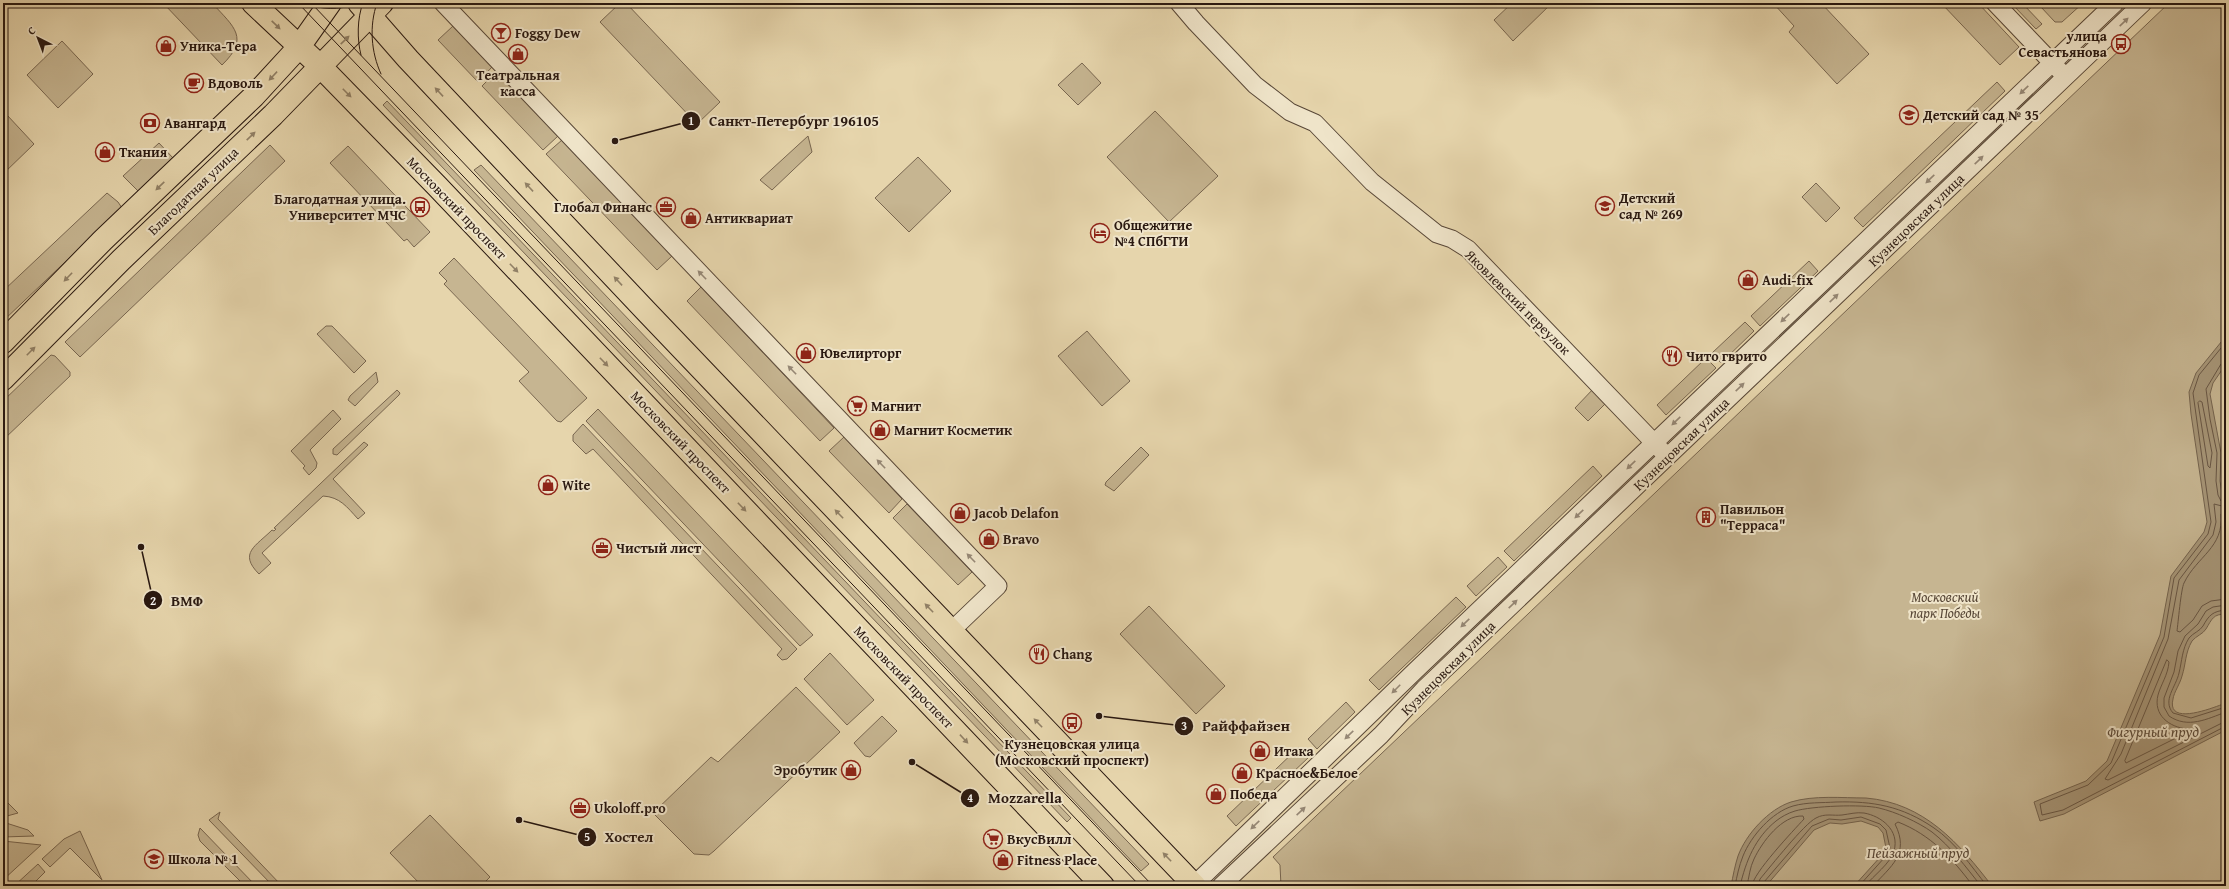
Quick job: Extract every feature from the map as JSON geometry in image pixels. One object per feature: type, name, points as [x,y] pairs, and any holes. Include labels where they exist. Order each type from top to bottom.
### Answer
[{"type":"main road","name":"Московский проспект","points":[[253,3],[319,65],[437,186],[1103,886]]},
{"type":"main road","name":"Благодатная улица","points":[[3,342],[103,240],[254,96],[299,47],[330,3]]},
{"type":"main road","name":"Благодатная улица","points":[[3,379],[121,260],[273,115],[370,7]]},
{"type":"main road","points":[[370,7],[423,75],[1194,886]]},
{"type":"street","points":[[443,3],[998,586],[951,631]]},
{"type":"street","name":"Яковлевский переулок","points":[[1179,3],[1255,85],[1290,112],[1315,123],[1372,182],[1430,230],[1468,249],[1668,457]]},
{"type":"street","points":[[1995,3],[2066,77]]},
{"type":"street","name":"Кузнецовская улица","points":[[1194,886],[1654,442],[2115,3]]},
{"type":"street","name":"Кузнецовская улица","points":[[1221,886],[1381,735],[1424,689],[2143,3]]},
{"type":"green space","points":[[163,3],[213,4],[227,19],[236,33],[237,40],[231,56],[222,65]]},
{"type":"green space","points":[[620,3],[626,3],[720,102],[697,124],[600,22]]},
{"type":"green space","points":[[1512,3],[1552,3],[1513,41],[1494,20]]},
{"type":"green space","points":[[1773,3],[1811,3],[1815,7],[1821,3],[1869,54],[1837,84],[1789,32],[1794,26]]},
{"type":"green space","points":[[1941,3],[1978,3],[2019,47],[2000,65]]},
{"type":"green space","points":[[2011,3],[2022,3],[2042,24],[2036,29]]},
{"type":"green space","points":[[2043,3],[2083,3],[2062,22],[2055,22],[2040,6]]},
{"type":"green space","name":"Московский парк Победы","points":[[2169,3],[2226,3],[2226,886],[1281,886],[1280,865],[1273,857]]},
{"type":"green space","points":[[453,26],[492,67],[478,82],[438,40]]},
{"type":"green space","points":[[62,41],[93,74],[58,108],[27,75]]},
{"type":"green space","points":[[1082,63],[1101,83],[1078,105],[1058,85]]},
{"type":"green space","points":[[497,71],[558,136],[543,150],[482,86]]},
{"type":"green space","points":[[1997,82],[2005,91],[1863,227],[1854,218]]},
{"type":"green space","points":[[387,101],[1071,818],[1067,822],[383,105]]},
{"type":"green space","points":[[1155,111],[1218,176],[1169,222],[1107,157]]},
{"type":"green space","points":[[7,115],[34,144],[3,174],[3,119]]},
{"type":"green space","points":[[808,136],[812,152],[772,190],[760,180]]},
{"type":"green space","points":[[562,140],[672,256],[657,270],[546,154]]},
{"type":"green space","points":[[159,143],[173,158],[138,191],[123,176]]},
{"type":"green space","points":[[270,145],[285,161],[80,357],[65,342]]},
{"type":"green space","points":[[348,146],[430,232],[414,247],[407,239],[404,241],[330,163]]},
{"type":"green space","points":[[918,157],[951,191],[909,232],[875,198]]},
{"type":"green space","points":[[481,165],[1149,864],[1141,871],[474,170]]},
{"type":"green space","points":[[1816,183],[1840,208],[1826,222],[1802,197]]},
{"type":"green space","points":[[107,193],[118,202],[122,208],[3,321],[3,291]]},
{"type":"green space","points":[[454,258],[587,398],[561,422],[557,421],[519,381],[529,372],[444,284],[447,281],[439,273]]},
{"type":"green space","points":[[1809,261],[1818,271],[1760,326],[1751,316]]},
{"type":"green space","points":[[701,287],[834,428],[820,441],[687,301]]},
{"type":"green space","points":[[1745,322],[1754,331],[1721,363],[1712,353]]},
{"type":"green space","points":[[326,326],[332,326],[366,361],[354,373],[317,334]]},
{"type":"green space","points":[[1087,331],[1130,381],[1102,406],[1058,356]]},
{"type":"green space","points":[[51,355],[55,356],[70,372],[70,376],[3,440],[3,401]]},
{"type":"green space","points":[[1706,358],[1716,368],[1666,415],[1657,405]]},
{"type":"green space","points":[[376,372],[378,382],[355,406],[348,400],[350,396]]},
{"type":"green space","points":[[1595,387],[1608,401],[1588,421],[1575,408]]},
{"type":"green space","points":[[397,390],[400,393],[399,395],[337,455],[333,454],[333,449]]},
{"type":"green space","points":[[598,409],[813,635],[800,646],[586,421]]},
{"type":"green space","points":[[333,410],[341,419],[310,450],[317,463],[316,468],[309,475],[303,468],[305,466],[291,451]]},
{"type":"green space","points":[[583,424],[797,649],[787,659],[782,660],[777,655],[782,649],[593,449],[586,454],[573,441],[573,435]]},
{"type":"green space","points":[[844,437],[902,499],[889,513],[829,451]]},
{"type":"green space","points":[[364,442],[368,445],[333,479],[365,513],[358,519],[339,501],[334,498],[323,496],[262,553],[271,563],[259,574],[250,561],[250,555],[255,545],[272,530],[274,531],[276,529],[274,528]]},
{"type":"green space","points":[[1141,447],[1149,455],[1114,491],[1105,485],[1106,482]]},
{"type":"green space","points":[[1593,466],[1602,476],[1514,561],[1504,551]]},
{"type":"green space","points":[[907,504],[972,572],[958,585],[893,518]]},
{"type":"green space","points":[[1498,557],[1507,567],[1476,596],[1467,586]]},
{"type":"green space","points":[[1456,597],[1466,607],[1379,690],[1369,680]]},
{"type":"green space","points":[[1149,606],[1225,686],[1196,714],[1120,634]]},
{"type":"green space","points":[[830,653],[874,700],[847,725],[804,679]]},
{"type":"green space","points":[[796,687],[840,732],[714,851],[709,855],[694,854],[653,813],[711,757],[718,762]]},
{"type":"green space","points":[[1346,702],[1355,712],[1317,749],[1308,739]]},
{"type":"green space","points":[[882,716],[897,731],[870,757],[865,756],[854,743]]},
{"type":"green space","points":[[1299,747],[1309,757],[1236,826],[1227,816]]},
{"type":"green space","points":[[3,798],[18,813],[7,816],[3,815]]},
{"type":"green space","points":[[220,812],[218,819],[282,886],[273,886],[209,820]]},
{"type":"green space","points":[[430,815],[490,877],[481,886],[422,886],[390,853]]},
{"type":"green space","points":[[3,822],[28,830],[34,836],[3,837]]},
{"type":"green space","points":[[200,828],[256,886],[245,886],[200,841],[198,835]]},
{"type":"green space","points":[[80,831],[102,880],[70,848],[50,867],[42,859],[64,839]]},
{"type":"green space","points":[[3,841],[41,845],[3,880]]},
{"type":"green space","points":[[38,864],[45,872],[31,886],[14,886]]},
{"type":"water","name":"Фигурный пруд","points":[[2226,336],[2226,364],[2213,383],[2210,394],[2221,453],[2220,481],[2222,494],[2226,501],[2226,614],[2218,615],[2213,618],[2205,631],[2192,641],[2188,650],[2181,679],[2173,699],[2173,708],[2177,712],[2184,714],[2203,711],[2226,703],[2226,730],[2064,814],[2040,821],[2034,802],[2086,781],[2107,761],[2160,635],[2171,576],[2204,532],[2207,522],[2189,392],[2196,373]]},
{"type":"water","name":"Пейзажный пруд","points":[[1809,798],[1866,798],[1887,801],[1906,808],[1923,817],[1938,828],[1967,855],[1992,886],[1854,886],[1882,855],[1886,848],[1883,833],[1878,827],[1861,821],[1842,824],[1830,823],[1814,830],[1766,886],[1731,886],[1737,859],[1747,839],[1759,823],[1775,810],[1791,802]]},
{"type":"tram line","points":[[298,3],[1140,886]]},
{"type":"tram line","points":[[311,3],[1153,886]]},
{"type":"tram line","points":[[313,6],[336,8],[348,7],[359,3]]},
{"type":"tram line","points":[[361,55],[358,29],[363,3]]},
{"type":"tram line","points":[[377,3],[374,12],[372,39],[375,57],[381,74]]},
{"type":"place","name":"Foggy Dew","points":[[501,33]]},
{"type":"place","name":"улица Севастьянова","points":[[2121,44]]},
{"type":"place","name":"Уника-Тера","points":[[166,46]]},
{"type":"place","name":"Театральная касса","points":[[518,54]]},
{"type":"place","name":"Вдоволь","points":[[194,83]]},
{"type":"place","name":"Детский сад № 35","points":[[1909,115]]},
{"type":"place","name":"Авангард","points":[[150,123]]},
{"type":"place","name":"Санкт-Петербург 196105","points":[[615,141]]},
{"type":"place","name":"Ткания","points":[[105,152]]},
{"type":"place","name":"Детский сад № 269","points":[[1605,206]]},
{"type":"place","name":"Благодатная улица. Университет МЧС","points":[[420,207]]},
{"type":"place","name":"Глобал Финанс","points":[[666,207]]},
{"type":"place","name":"Антиквариат","points":[[691,218]]},
{"type":"place","name":"Общежитие №4 СПбГТИ","points":[[1100,233]]},
{"type":"place","name":"Audi-fix","points":[[1748,280]]},
{"type":"place","name":"Ювелирторг","points":[[806,353]]},
{"type":"place","name":"Чито гврито","points":[[1672,356]]},
{"type":"place","name":"Магнит","points":[[857,406]]},
{"type":"place","name":"Магнит Косметик","points":[[880,430]]},
{"type":"place","name":"Wite","points":[[548,485]]},
{"type":"place","name":"Jacob Delafon","points":[[960,513]]},
{"type":"place","name":"Павильон \"Терраса\"","points":[[1706,517]]},
{"type":"place","name":"Bravo","points":[[989,539]]},
{"type":"place","name":"ВМФ","points":[[141,547]]},
{"type":"place","name":"Чистый лист","points":[[602,548]]},
{"type":"place","name":"Chang","points":[[1039,654]]},
{"type":"place","name":"Райффайзен","points":[[1099,716]]},
{"type":"place","name":"Кузнецовская улица (Московский проспект)","points":[[1072,723]]},
{"type":"place","name":"Итака","points":[[1260,751]]},
{"type":"place","name":"Mozzarella","points":[[912,762]]},
{"type":"place","name":"Эробутик","points":[[851,770]]},
{"type":"place","name":"Красное&Белое","points":[[1242,773]]},
{"type":"place","name":"Победа","points":[[1216,794]]},
{"type":"place","name":"Ukoloff.pro","points":[[580,808]]},
{"type":"place","name":"Хостел","points":[[519,820]]},
{"type":"place","name":"ВкусВилл","points":[[993,839]]},
{"type":"place","name":"Школа № 1","points":[[154,859]]},
{"type":"place","name":"Fitness Place","points":[[1003,860]]}]
